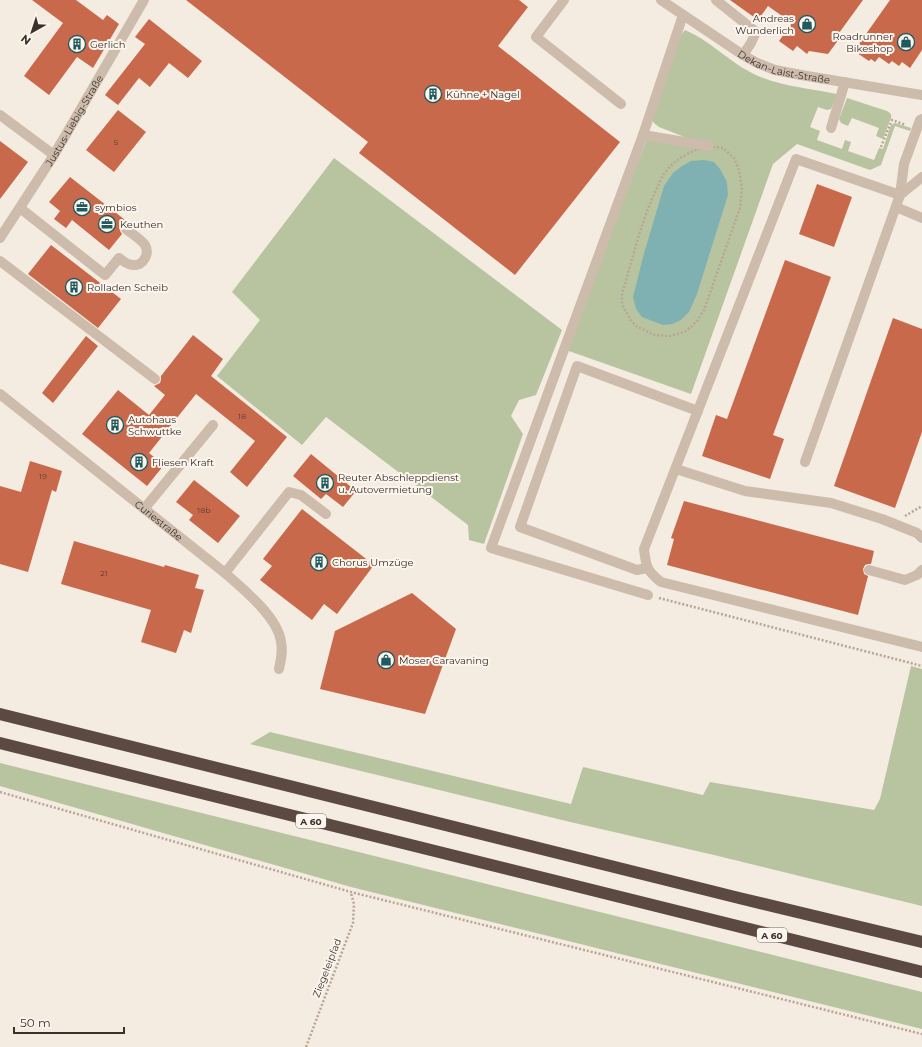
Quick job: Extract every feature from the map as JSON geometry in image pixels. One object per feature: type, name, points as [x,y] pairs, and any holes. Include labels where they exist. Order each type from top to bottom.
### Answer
[{"type":"highway","points":[[0,714],[746,900],[922,942]]},
{"type":"highway","name":"A 60","points":[[0,743],[922,972]]},
{"type":"street","name":"Justus-Liebig-Straße","points":[[0,238],[54,155],[144,0]]},
{"type":"street","points":[[564,0],[536,37],[621,104]]},
{"type":"street","points":[[716,0],[756,32],[743,55]]},
{"type":"street","name":"Dekan-Laist-Straße","points":[[667,2],[683,15],[743,55],[776,70],[922,95]]},
{"type":"street","points":[[648,595],[490,548],[643,135],[683,15]]},
{"type":"street","points":[[831,128],[845,82]]},
{"type":"street","points":[[0,115],[54,155]]},
{"type":"street","points":[[805,462],[896,207],[900,195],[904,164],[920,120],[922,119]]},
{"type":"street","points":[[643,135],[709,146]]},
{"type":"street","points":[[900,195],[796,160],[644,549],[647,568],[652,575],[661,582],[922,647]]},
{"type":"street","points":[[900,195],[922,177]]},
{"type":"street","points":[[896,207],[922,218]]},
{"type":"street","points":[[20,208],[105,275],[119,258],[132,265],[141,263],[146,256],[146,246],[126,229]]},
{"type":"street","points":[[0,261],[155,379]]},
{"type":"street","points":[[647,568],[637,570],[520,527],[577,366],[698,411]]},
{"type":"street","name":"Curiestraße","points":[[0,394],[248,593],[270,617],[281,640],[282,656],[279,669]]},
{"type":"street","points":[[144,509],[213,425]]},
{"type":"street","points":[[676,469],[745,492],[831,503],[889,522],[917,533],[922,538]]},
{"type":"street","points":[[224,573],[289,492],[301,495],[326,514]]},
{"type":"street","points":[[869,570],[905,580],[917,575],[922,570]]},
{"type":"path","points":[[882,146],[892,120],[917,129]]},
{"type":"path","points":[[709,146],[723,148],[734,158],[742,188],[740,208],[704,310],[698,320],[692,327],[684,332],[670,336],[654,335],[636,326],[630,319],[622,304],[622,294],[644,218],[665,171],[685,155],[697,149],[709,146]]},
{"type":"path","points":[[648,595],[922,666]]},
{"type":"path","points":[[0,792],[351,892],[922,1034]]},
{"type":"path","name":"Ziegeleipfad","points":[[306,1047],[353,922],[354,904],[351,892]]},
{"type":"green space","points":[[685,30],[702,39],[742,67],[760,77],[781,84],[837,94],[831,109],[827,110],[818,107],[810,127],[820,131],[817,140],[842,149],[845,140],[851,142],[848,151],[874,160],[879,148],[883,149],[891,125],[895,123],[911,128],[910,131],[895,126],[881,165],[870,170],[797,144],[773,164],[691,394],[566,350],[647,139],[692,140],[659,127],[652,120],[680,36]]},
{"type":"green space","points":[[847,98],[887,111],[890,114],[891,118],[883,139],[876,136],[879,128],[852,118],[848,126],[841,123],[839,119]]},
{"type":"green space","points":[[334,158],[562,330],[536,395],[519,400],[511,416],[523,434],[484,544],[469,540],[468,525],[326,417],[302,445],[217,376],[260,320],[232,292]]},
{"type":"green space","points":[[911,666],[922,669],[922,906],[250,744],[270,732],[571,804],[583,767],[703,795],[710,782],[874,810],[880,799]]},
{"type":"green space","points":[[0,763],[922,992],[922,1029],[351,887],[0,786]]},
{"type":"water","points":[[704,160],[714,162],[720,169],[727,182],[728,195],[697,294],[689,312],[681,320],[672,324],[663,325],[642,317],[636,309],[633,297],[664,186],[673,173],[682,166],[691,161]]},
{"type":"building","name":"Gerlich","points":[[32,0],[76,0],[103,20],[107,15],[119,24],[93,68],[77,57],[49,95],[24,76],[63,23]]},
{"type":"building","name":"Kühne + Nagel","points":[[186,0],[519,0],[528,7],[498,46],[620,142],[515,275],[359,153],[368,142]]},
{"type":"building","points":[[730,0],[863,0],[839,33],[842,35],[828,54],[809,51],[807,54],[797,46],[793,51],[779,41],[792,23],[768,6],[758,20]]},
{"type":"building","points":[[890,0],[922,0],[922,50],[910,68],[902,62],[899,66],[892,61],[889,64],[879,57],[875,62],[871,59],[869,61],[854,51]]},
{"type":"building","points":[[149,19],[202,61],[188,78],[169,63],[150,87],[139,78],[118,105],[105,95],[145,44],[135,37]]},
{"type":"building","points":[[118,110],[146,132],[114,172],[86,150]]},
{"type":"building","points":[[0,141],[28,162],[0,199]]},
{"type":"building","points":[[70,177],[129,223],[124,223],[121,225],[120,231],[122,234],[109,250],[72,220],[66,228],[54,219],[60,211],[49,202]]},
{"type":"building","points":[[817,184],[852,197],[834,247],[799,234]]},
{"type":"building","name":"Rolladen Scheib","points":[[51,245],[121,299],[98,328],[28,274]]},
{"type":"building","points":[[785,260],[831,277],[773,435],[784,439],[770,479],[702,456],[716,415],[727,419]]},
{"type":"building","points":[[893,318],[922,329],[922,432],[895,508],[834,486]]},
{"type":"building","points":[[193,335],[223,359],[211,376],[287,437],[247,487],[230,472],[255,441],[196,394],[149,453],[164,465],[147,486],[82,434],[118,390],[149,415],[165,395],[154,386],[160,383],[161,376]]},
{"type":"building","points":[[86,336],[98,346],[53,403],[42,393]]},
{"type":"building","name":"Reuter Abschleppdienst u. Autovermietung","points":[[311,454],[356,491],[343,507],[326,494],[321,499],[293,476]]},
{"type":"building","points":[[30,461],[62,471],[56,492],[52,490],[28,572],[0,564],[0,486],[21,492]]},
{"type":"building","points":[[194,480],[240,516],[218,543],[189,520],[193,515],[176,502]]},
{"type":"building","points":[[684,501],[874,551],[871,564],[865,565],[863,569],[864,574],[868,576],[858,615],[667,565],[674,539],[671,538]]},
{"type":"building","name":"Chorus Umzüge","points":[[302,509],[374,565],[337,614],[324,604],[312,620],[260,580],[272,566],[263,559]]},
{"type":"building","points":[[74,541],[164,567],[165,565],[199,575],[195,588],[204,590],[191,633],[184,630],[176,653],[141,642],[151,610],[61,584]]},
{"type":"building","name":"Moser Caravaning","points":[[412,593],[456,629],[425,714],[320,689],[335,631]]},
{"type":"place","name":"Andreas Wunderlich","points":[[807,24]]},
{"type":"place","name":"Roadrunner Bikeshop","points":[[906,42]]},
{"type":"place","name":"Gerlich","points":[[77,44]]},
{"type":"place","name":"Kühne + Nagel","points":[[433,94]]},
{"type":"place","name":"symbios","points":[[82,207]]},
{"type":"place","name":"Keuthen","points":[[107,224]]},
{"type":"place","name":"Rolladen Scheib","points":[[74,287]]},
{"type":"place","name":"Autohaus Schwuttke","points":[[115,425]]},
{"type":"place","name":"Fliesen Kraft","points":[[139,462]]},
{"type":"place","name":"Reuter Abschleppdienst u. Autovermietung","points":[[325,483]]},
{"type":"place","name":"Chorus Umzüge","points":[[319,562]]},
{"type":"place","name":"Moser Caravaning","points":[[386,660]]}]
